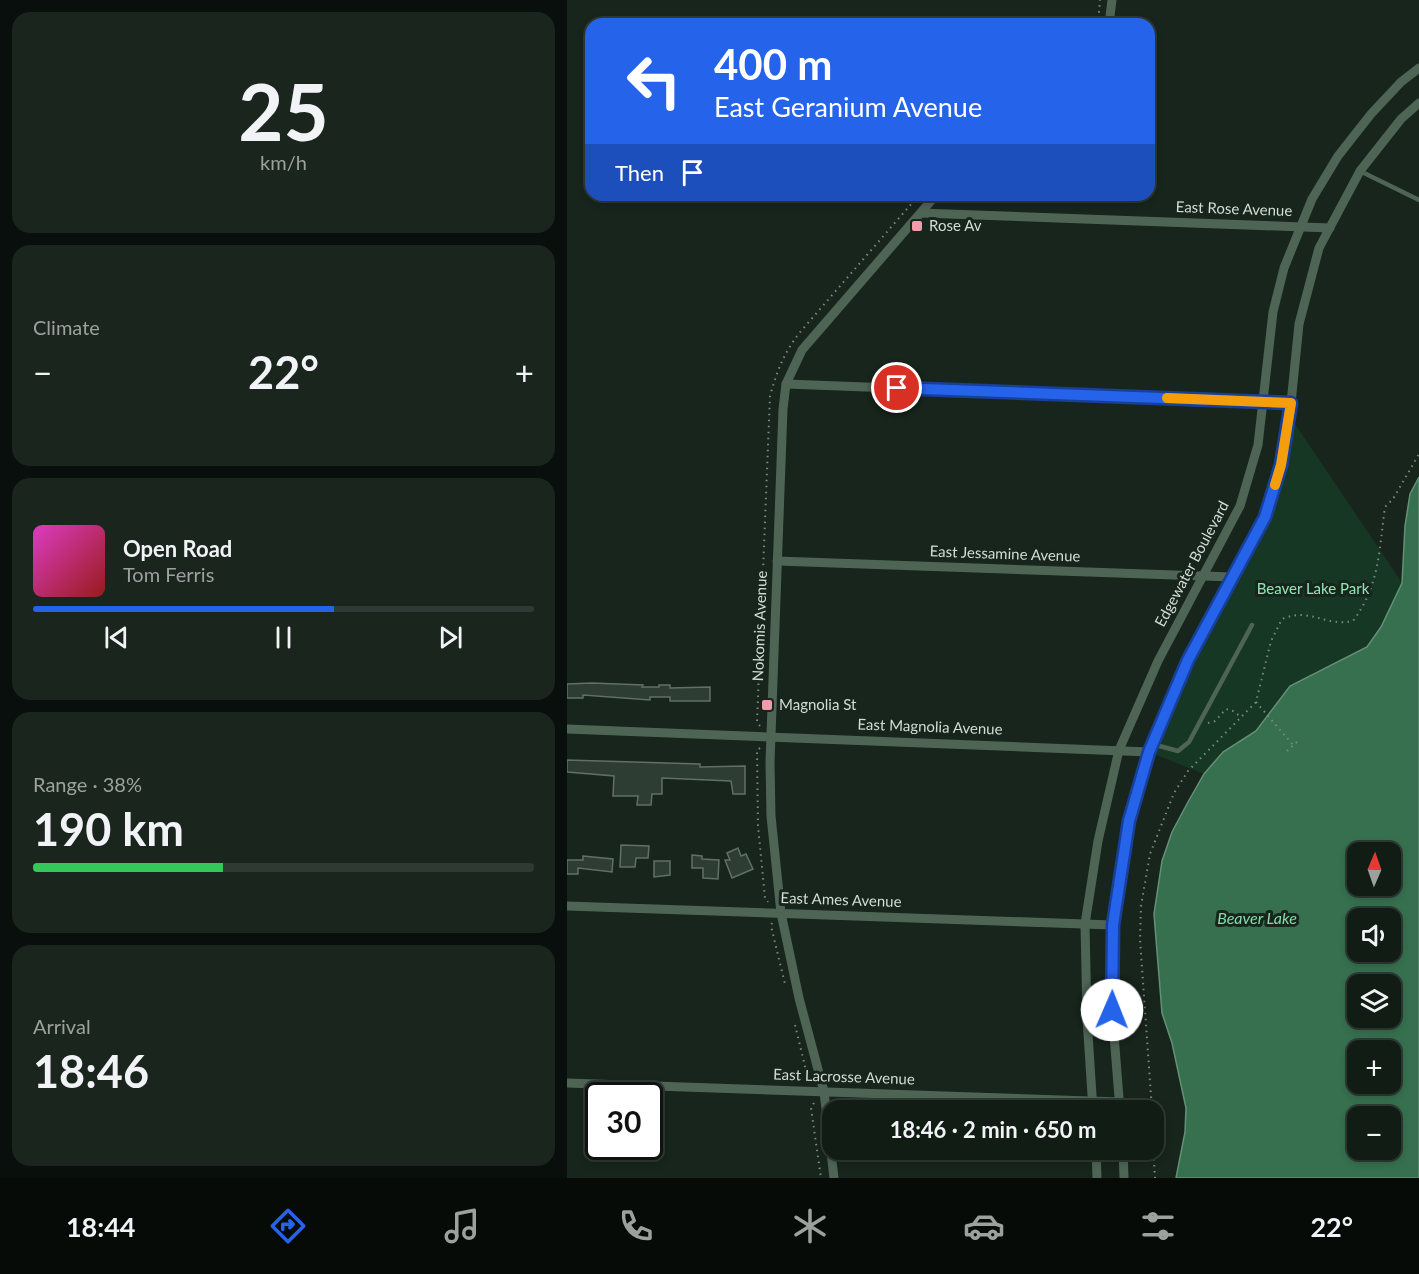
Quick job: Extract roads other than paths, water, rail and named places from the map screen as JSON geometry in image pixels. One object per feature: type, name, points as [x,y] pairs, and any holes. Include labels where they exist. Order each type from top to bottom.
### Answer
[{"type":"street","points":[[1110,18],[1112,0]]},
{"type":"street","name":"Edgewater Boulevard","points":[[1093,1100],[1085,924],[1098,841],[1119,750],[1158,661],[1240,506],[1258,445],[1273,312],[1284,268],[1300,226],[1312,199],[1338,156],[1371,114],[1401,82],[1419,68]]},
{"type":"street","points":[[1120,1100],[1112,1010],[1113,925],[1129,821],[1151,748],[1188,660],[1265,517],[1281,465],[1291,403],[1299,324],[1319,248],[1360,171],[1401,119],[1419,103]]},
{"type":"street","name":"Nokomis Avenue","points":[[834,1178],[824,1092],[799,998],[781,913],[771,816],[771,735],[783,409],[786,384],[802,350],[931,201]]},
{"type":"street","name":"East Rose Avenue","points":[[921,213],[1330,228]]},
{"type":"street","points":[[786,384],[1291,403]]},
{"type":"street","name":"East Jessamine Avenue","points":[[777,561],[1232,577]]},
{"type":"street","name":"East Magnolia Avenue","points":[[567,729],[1119,750],[1151,748]]},
{"type":"street","name":"East Ames Avenue","points":[[567,906],[1113,925]]},
{"type":"street","name":"East Lacrosse Avenue","points":[[567,1083],[978,1100]]},
{"type":"street","points":[[1096,1160],[1097,1178]]},
{"type":"street","points":[[1123,1160],[1124,1178]]},
{"type":"lane","points":[[1360,171],[1419,200]]},
{"type":"lane","points":[[1151,748],[1178,751],[1189,742],[1252,625]]},
{"type":"water","name":"Beaver Lake","points":[[1419,477],[1419,1178],[1176,1178],[1185,1132],[1186,1108],[1172,1043],[1162,1013],[1154,914],[1162,861],[1172,832],[1204,774],[1223,752],[1256,731],[1290,686],[1367,647],[1381,627],[1402,583],[1405,526],[1410,494]]},
{"type":"place","name":"Rose Av","points":[[917,226]]},
{"type":"place","name":"Magnolia St","points":[[767,705]]},
{"type":"park label","name":"Beaver Lake Park","points":[[1313,589]]}]
